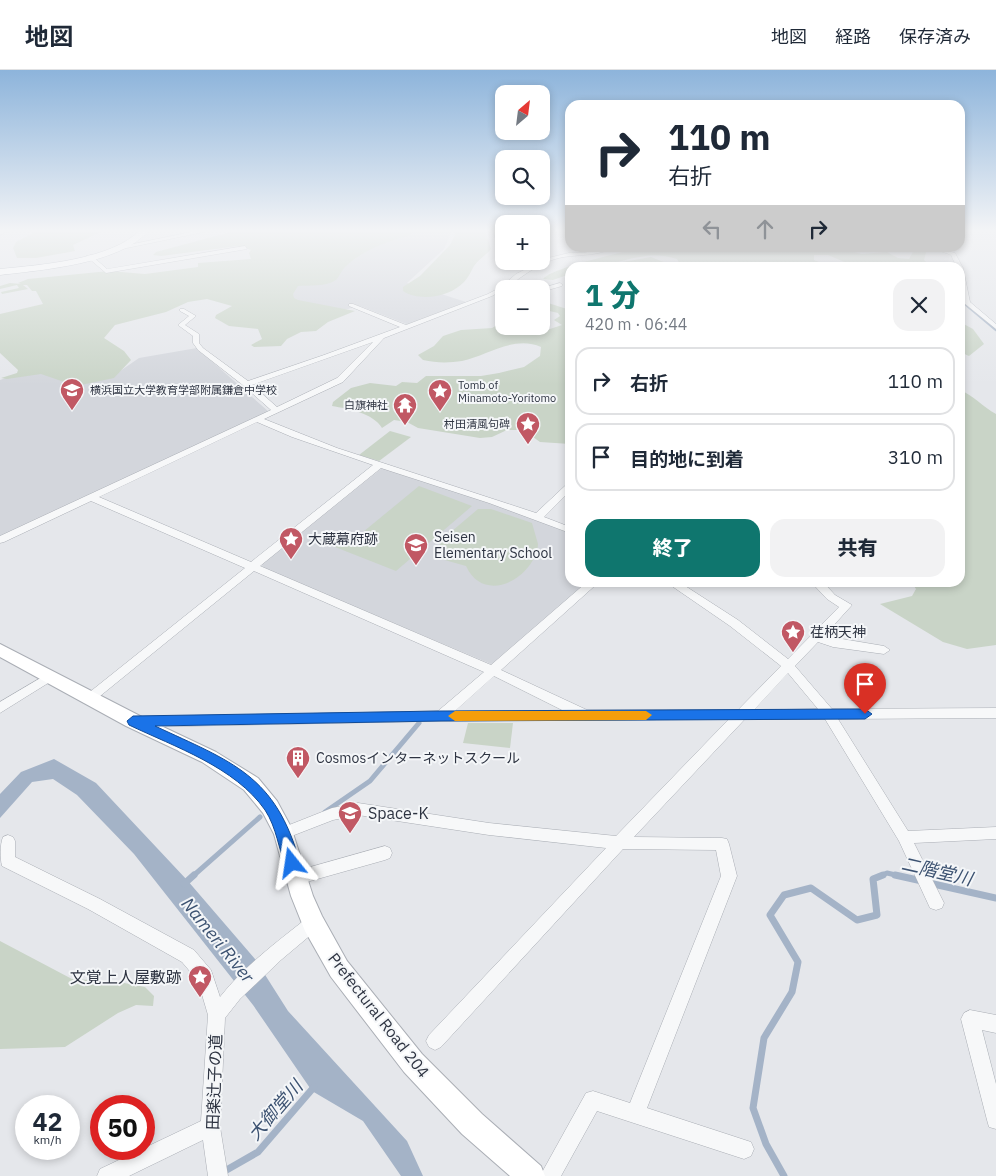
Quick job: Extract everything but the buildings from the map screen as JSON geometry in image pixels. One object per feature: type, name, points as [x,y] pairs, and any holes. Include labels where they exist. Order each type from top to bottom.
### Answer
[{"type":"main road","name":"Prefectural Road 204","points":[[0,650],[133,721],[209,757],[251,784],[270,807],[284,834],[296,878],[313,924],[339,969],[413,1063],[472,1124],[531,1176]]},
{"type":"street","points":[[550,288],[560,286]]},
{"type":"street","points":[[247,384],[495,293]]},
{"type":"street","points":[[965,304],[996,327]]},
{"type":"street","points":[[351,305],[406,327]]},
{"type":"street","points":[[182,310],[194,316],[181,325],[197,335],[196,343],[200,349],[247,384],[276,410]]},
{"type":"street","points":[[0,540],[340,380],[381,338],[379,337]]},
{"type":"street","points":[[258,419],[294,436],[538,517],[565,528]]},
{"type":"street","points":[[90,698],[380,464]]},
{"type":"street","points":[[538,517],[565,491]]},
{"type":"street","points":[[91,497],[493,671],[587,716]]},
{"type":"street","points":[[441,716],[588,587]]},
{"type":"street","points":[[678,587],[734,624],[789,666],[829,714],[904,837],[936,903]]},
{"type":"street","points":[[435,1041],[742,714],[847,606],[831,597],[821,587]]},
{"type":"street","points":[[816,638],[833,643],[884,650]]},
{"type":"street","points":[[0,708],[49,677]]},
{"type":"street","points":[[133,721],[441,716],[996,714]]},
{"type":"street","points":[[284,834],[332,814],[358,809],[489,829],[621,843],[722,844],[729,876],[635,1114]]},
{"type":"street","points":[[904,837],[996,833]]},
{"type":"street","points":[[8,841],[7,861],[94,904],[188,956],[205,976],[217,1015]]},
{"type":"street","points":[[296,878],[385,853]]},
{"type":"street","name":"田楽辻子の道","points":[[218,1176],[210,1127],[217,1015],[234,994],[275,954],[313,924]]},
{"type":"street","points":[[996,1024],[970,1019],[996,1120]]},
{"type":"street","points":[[550,1176],[593,1100],[744,1149]]},
{"type":"street","points":[[106,1176],[210,1127]]},
{"type":"shaded area","points":[[302,282],[409,282],[407,283],[466,302],[409,325],[360,306],[339,311],[294,305],[286,293],[294,284]]},
{"type":"shaded area","points":[[333,282],[322,285],[298,286],[293,294],[294,298],[355,311],[328,322],[316,331],[301,332],[287,339],[281,346],[254,347],[251,345],[262,339],[258,329],[229,326],[215,318],[216,315],[232,306],[207,299],[188,302],[166,312],[115,325],[104,338],[124,351],[131,360],[114,378],[76,386],[41,374],[7,379],[1,378],[17,373],[18,370],[0,353],[0,314],[43,304],[36,291],[32,291],[27,285],[23,285],[28,289],[2,294],[1,292],[19,288],[17,285],[0,289],[0,286],[10,283],[21,284],[18,283]]},
{"type":"shaded area","points":[[411,282],[464,282],[451,291],[426,297],[403,291],[403,287]]},
{"type":"shaded area","points":[[550,304],[565,308],[565,444],[540,442],[520,430],[507,430],[492,437],[480,438],[418,428],[407,422],[394,420],[382,428],[367,415],[332,406],[333,402],[351,388],[370,383],[396,386],[402,382],[417,383],[426,376],[481,376],[524,367],[540,356],[541,347],[521,343],[502,347],[462,361],[452,362],[423,360],[418,355],[434,346],[443,336],[461,330],[495,326],[495,335],[550,335],[550,329],[562,325],[554,320],[560,316],[558,313],[550,311]]},
{"type":"shaded area","points":[[965,325],[973,329],[984,344],[969,356],[965,354]]},
{"type":"shaded area","points":[[197,348],[269,412],[0,536],[0,380],[22,372],[36,371],[110,378],[139,358]]},
{"type":"shaded area","points":[[965,393],[996,414],[996,645],[967,649],[943,642],[880,604],[912,596],[916,589],[915,587],[965,587]]},
{"type":"shaded area","points":[[390,431],[411,437],[379,461],[359,455]]},
{"type":"shaded area","name":"Seisen Elementary School","points":[[382,468],[434,482],[565,530],[565,587],[582,587],[496,663],[491,664],[263,568],[262,564]]},
{"type":"shaded area","points":[[419,486],[472,506],[396,571],[335,547],[339,544],[346,546]]},
{"type":"shaded area","points":[[478,509],[491,509],[532,523],[538,544],[535,556],[529,567],[519,576],[508,582],[497,585],[485,584],[474,578],[466,566],[441,559],[435,551],[445,537]]},
{"type":"shaded area","points":[[468,723],[513,723],[510,748],[463,743]]},
{"type":"shaded area","points":[[0,941],[72,979],[114,981],[145,987],[154,996],[153,1006],[136,1005],[118,1013],[65,1047],[0,1049]]},
{"type":"water","name":"Nameri River","points":[[54,759],[96,783],[187,880],[255,959],[288,1011],[407,1141],[423,1176],[401,1176],[363,1121],[312,1091],[253,1005],[134,854],[77,795],[53,779],[32,782],[0,818],[0,794],[21,772]]},
{"type":"waterway","points":[[965,304],[996,330]]},
{"type":"waterway","points":[[325,812],[370,781],[419,723]]},
{"type":"waterway","points":[[193,876],[260,817]]},
{"type":"waterway","name":"二階堂川","points":[[880,876],[887,873],[900,876]]},
{"type":"waterway","points":[[184,884],[194,875]]},
{"type":"waterway","name":"二階堂川","points":[[784,1176],[766,1144],[753,1108],[764,1038],[792,992],[798,962],[770,915],[784,895],[811,888],[857,920],[877,915],[873,879],[883,875]]},
{"type":"waterway","name":"二階堂川","points":[[895,875],[922,881]]},
{"type":"waterway","name":"二階堂川","points":[[929,883],[996,898]]},
{"type":"waterway","name":"大御堂川","points":[[216,1176],[258,1152],[314,1087]]},
{"type":"slow traffic","points":[[455,716],[646,715]]},
{"type":"place","name":"横浜国立大学教育学部附属鎌倉中学校","points":[[72,411]]},
{"type":"place","name":"Tomb of Minamoto-Yoritomo","points":[[440,412]]},
{"type":"place","name":"白旗神社","points":[[405,426]]},
{"type":"place","name":"村田清風句碑","points":[[528,445]]},
{"type":"place","name":"大蔵幕府跡","points":[[291,560]]},
{"type":"place","name":"Seisen Elementary School","points":[[416,566]]},
{"type":"place","name":"荏柄天神","points":[[793,653]]},
{"type":"place","name":"Cosmosインターネットスクール","points":[[298,779]]},
{"type":"place","name":"Space-K","points":[[350,834]]},
{"type":"place","name":"文覚上人屋敷跡","points":[[200,998]]},
{"type":"route","points":[[292,863],[284,834],[270,807],[251,784],[209,757],[133,721],[441,716],[865,714]]}]
